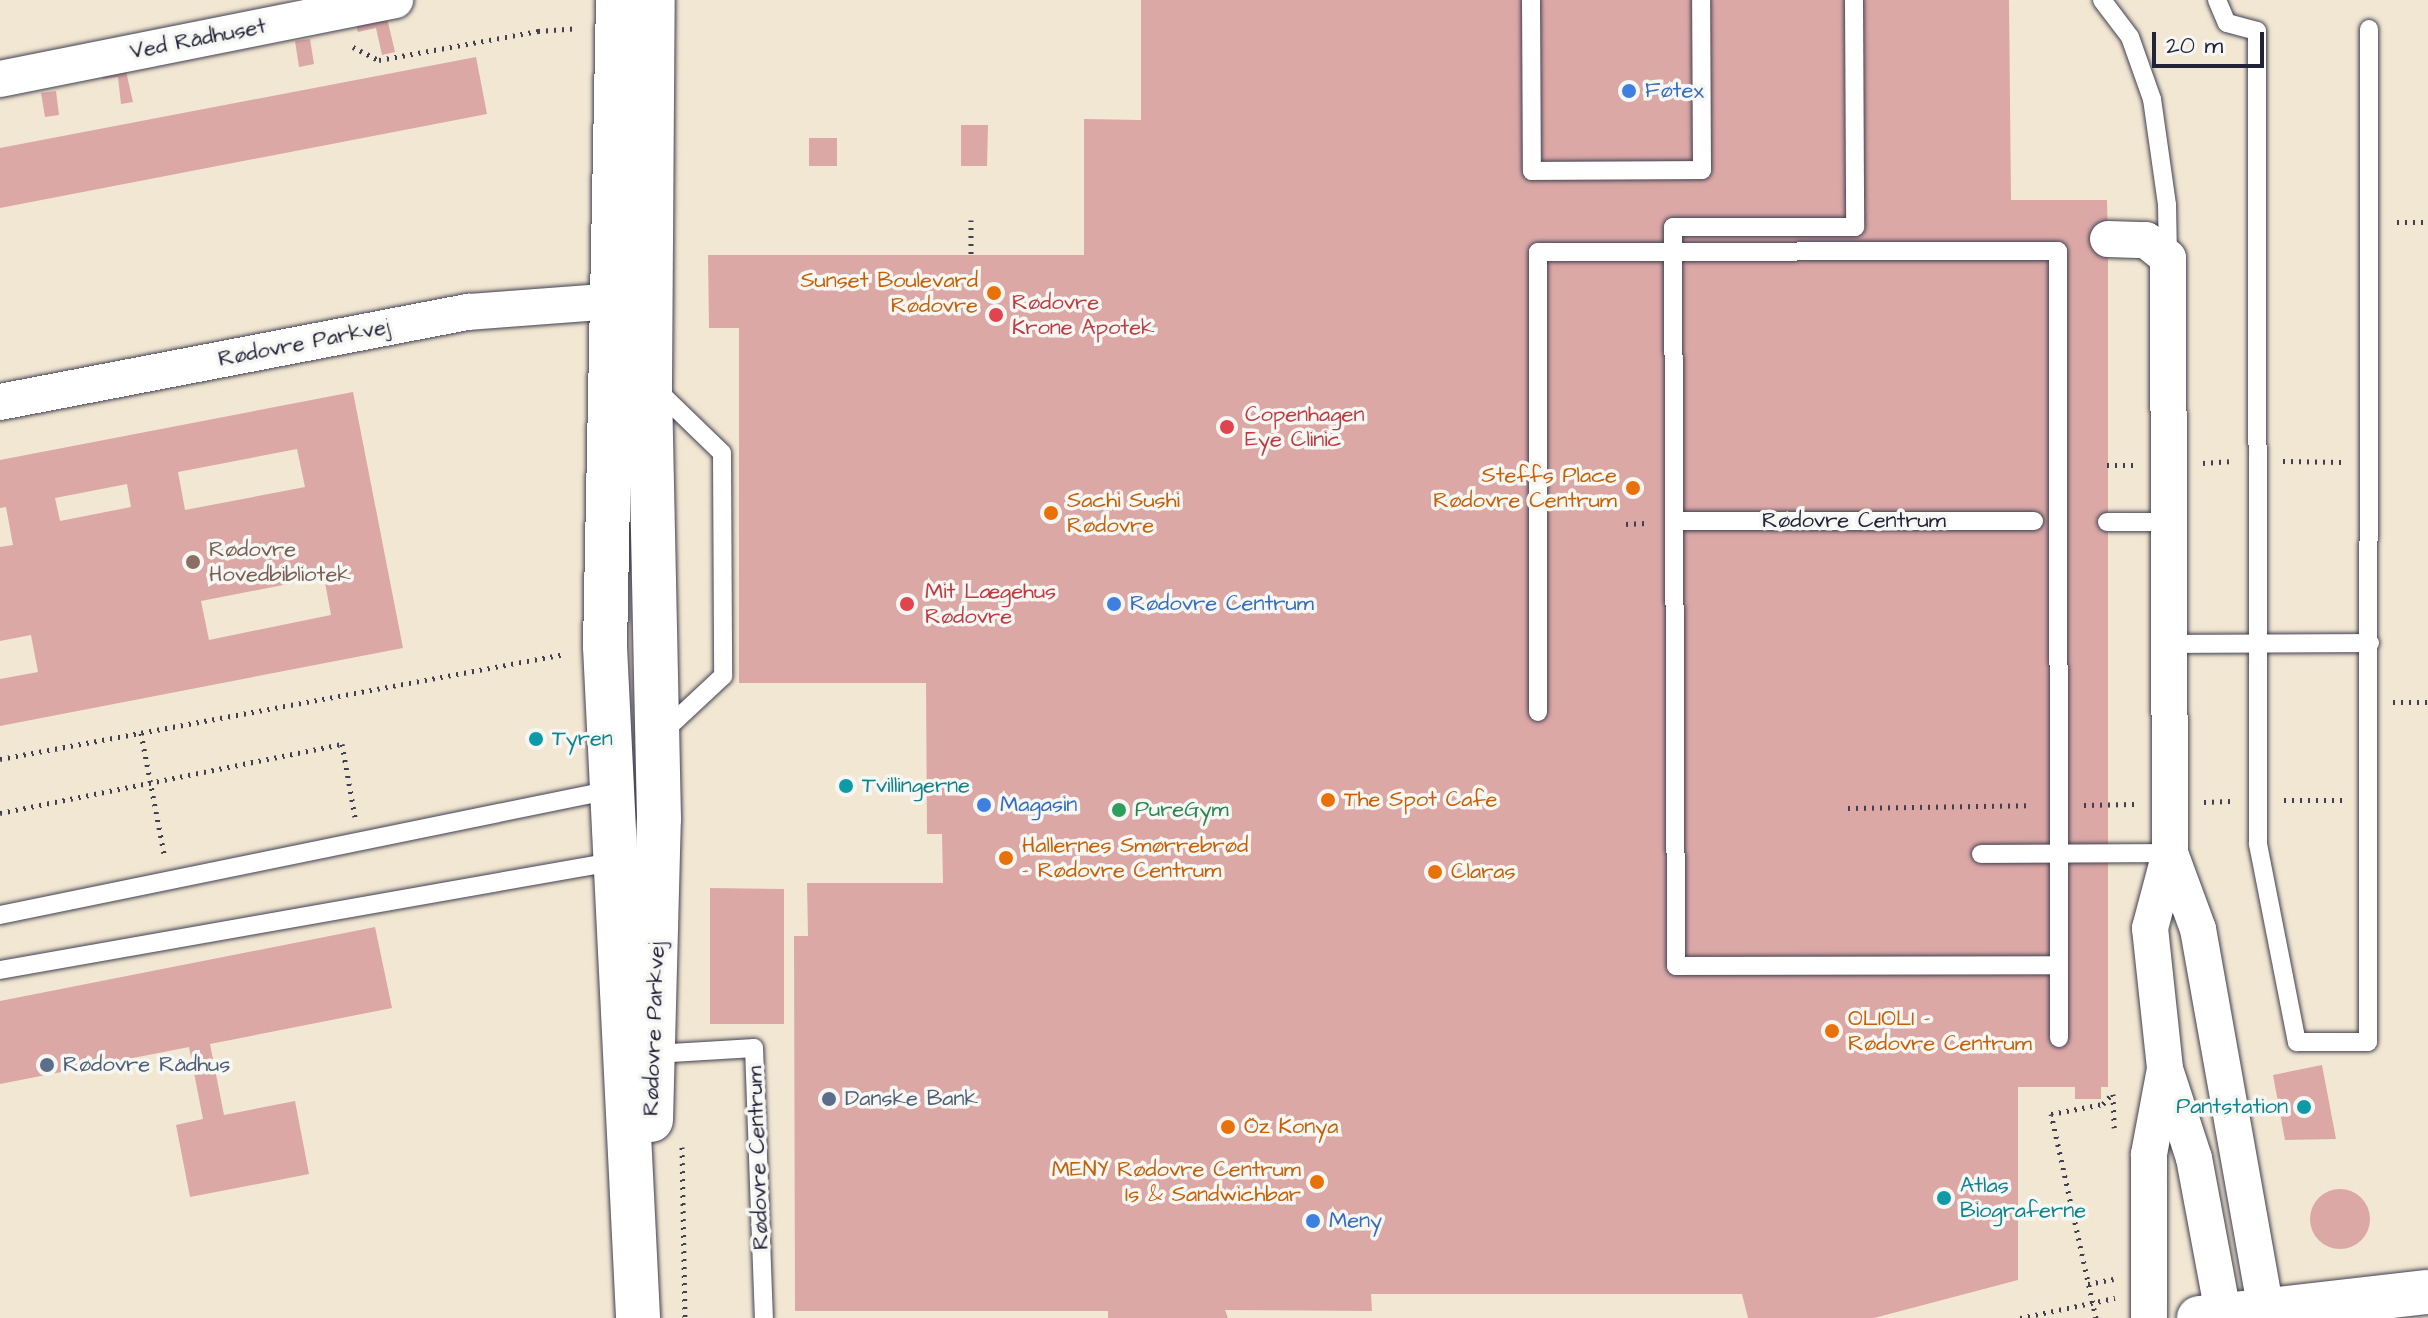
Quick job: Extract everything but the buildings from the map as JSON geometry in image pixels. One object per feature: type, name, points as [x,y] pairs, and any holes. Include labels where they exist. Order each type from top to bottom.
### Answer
[{"type":"street","name":"Ved Rådhuset","points":[[0,79],[395,0]]},
{"type":"street","name":"Rødovre Parkvej","points":[[618,0],[632,299]]},
{"type":"street","name":"Rødovre Parkvej","points":[[639,1318],[612,862],[605,647],[629,381],[653,0]]},
{"type":"street","points":[[2108,239],[2146,240],[2168,258],[2170,853],[2150,928],[2165,1069],[2194,1158],[2215,1317],[2267,1315],[2428,1292]]},
{"type":"street","name":"Rødovre Parkvej","points":[[0,402],[468,312],[632,299]]},
{"type":"street","name":"Rødovre Parkvej","points":[[629,381],[659,819],[655,1054],[639,1318]]},
{"type":"street","points":[[608,743],[655,739]]},
{"type":"street","points":[[2170,853],[2198,929],[2267,1315]]},
{"type":"street","points":[[2149,1318],[2149,1154],[2165,1069]]},
{"type":"lane","points":[[1531,0],[1532,171],[1702,170],[1701,0]]},
{"type":"lane","points":[[1854,0],[1855,227],[1673,227],[1676,966],[2059,965]]},
{"type":"lane","points":[[2102,0],[2130,37],[2152,99],[2167,205],[2168,258]]},
{"type":"lane","points":[[2217,0],[2227,23],[2257,31],[2258,844],[2297,1042],[2368,1042],[2369,29]]},
{"type":"lane","points":[[1538,712],[1538,252],[2058,251],[2059,1038]]},
{"type":"lane","points":[[629,381],[722,453],[723,676],[655,739]]},
{"type":"lane","name":"Rødovre Centrum","points":[[1675,521],[2034,521]]},
{"type":"lane","points":[[2107,522],[2169,522]]},
{"type":"lane","points":[[2169,644],[2370,643]]},
{"type":"lane","points":[[0,915],[611,790]]},
{"type":"lane","points":[[1981,854],[2170,853]]},
{"type":"lane","points":[[0,970],[612,862]]},
{"type":"lane","name":"Rødovre Centrum","points":[[655,1054],[754,1048],[764,1318]]},
{"type":"path","points":[[329,13],[338,40],[379,60],[538,31]]},
{"type":"path","points":[[971,220],[971,255]]},
{"type":"path","points":[[0,759],[605,647]]},
{"type":"path","points":[[141,733],[169,881]]},
{"type":"path","points":[[0,813],[342,744],[360,843]]},
{"type":"path","points":[[2076,805],[2107,804]]},
{"type":"path","points":[[1848,808],[2046,805]]},
{"type":"path","points":[[2096,1318],[2051,1114],[2103,1104],[2113,1093]]},
{"type":"place","name":"Føtex","points":[[1629,91]]},
{"type":"place","name":"Sunset Boulevard Rødovre","points":[[994,293]]},
{"type":"place","name":"Rødovre Krone Apotek","points":[[996,315]]},
{"type":"place","name":"Copenhagen Eye Clinic","points":[[1227,427]]},
{"type":"place","name":"Steffs Place Rødovre Centrum","points":[[1633,488]]},
{"type":"place","name":"Sachi Sushi Rødovre","points":[[1051,513]]},
{"type":"place","name":"Rødovre Hovedbibliotek","points":[[193,562]]},
{"type":"place","name":"Mit Lægehus Rødovre","points":[[907,604]]},
{"type":"place","name":"Rødovre Centrum","points":[[1114,604]]},
{"type":"place","name":"Tyren","points":[[536,739]]},
{"type":"place","name":"Tvillingerne","points":[[846,786]]},
{"type":"place","name":"The Spot Cafe","points":[[1328,800]]},
{"type":"place","name":"Magasin","points":[[984,805]]},
{"type":"place","name":"PureGym","points":[[1119,810]]},
{"type":"place","name":"Hallernes Smørrebrød - Rødovre Centrum","points":[[1006,858]]},
{"type":"place","name":"Claras","points":[[1435,872]]},
{"type":"place","name":"OLIOLI - Rødovre Centrum","points":[[1832,1031]]},
{"type":"place","name":"Rødovre Rådhus","points":[[47,1065]]},
{"type":"place","name":"Danske Bank","points":[[829,1099]]},
{"type":"place","name":"Pantstation","points":[[2304,1107]]},
{"type":"place","name":"Öz Konya","points":[[1228,1127]]},
{"type":"place","name":"MENY Rødovre Centrum Is & Sandwichbar","points":[[1317,1182]]},
{"type":"place","name":"Atlas Biograferne","points":[[1944,1198]]},
{"type":"place","name":"Meny","points":[[1313,1221]]}]
